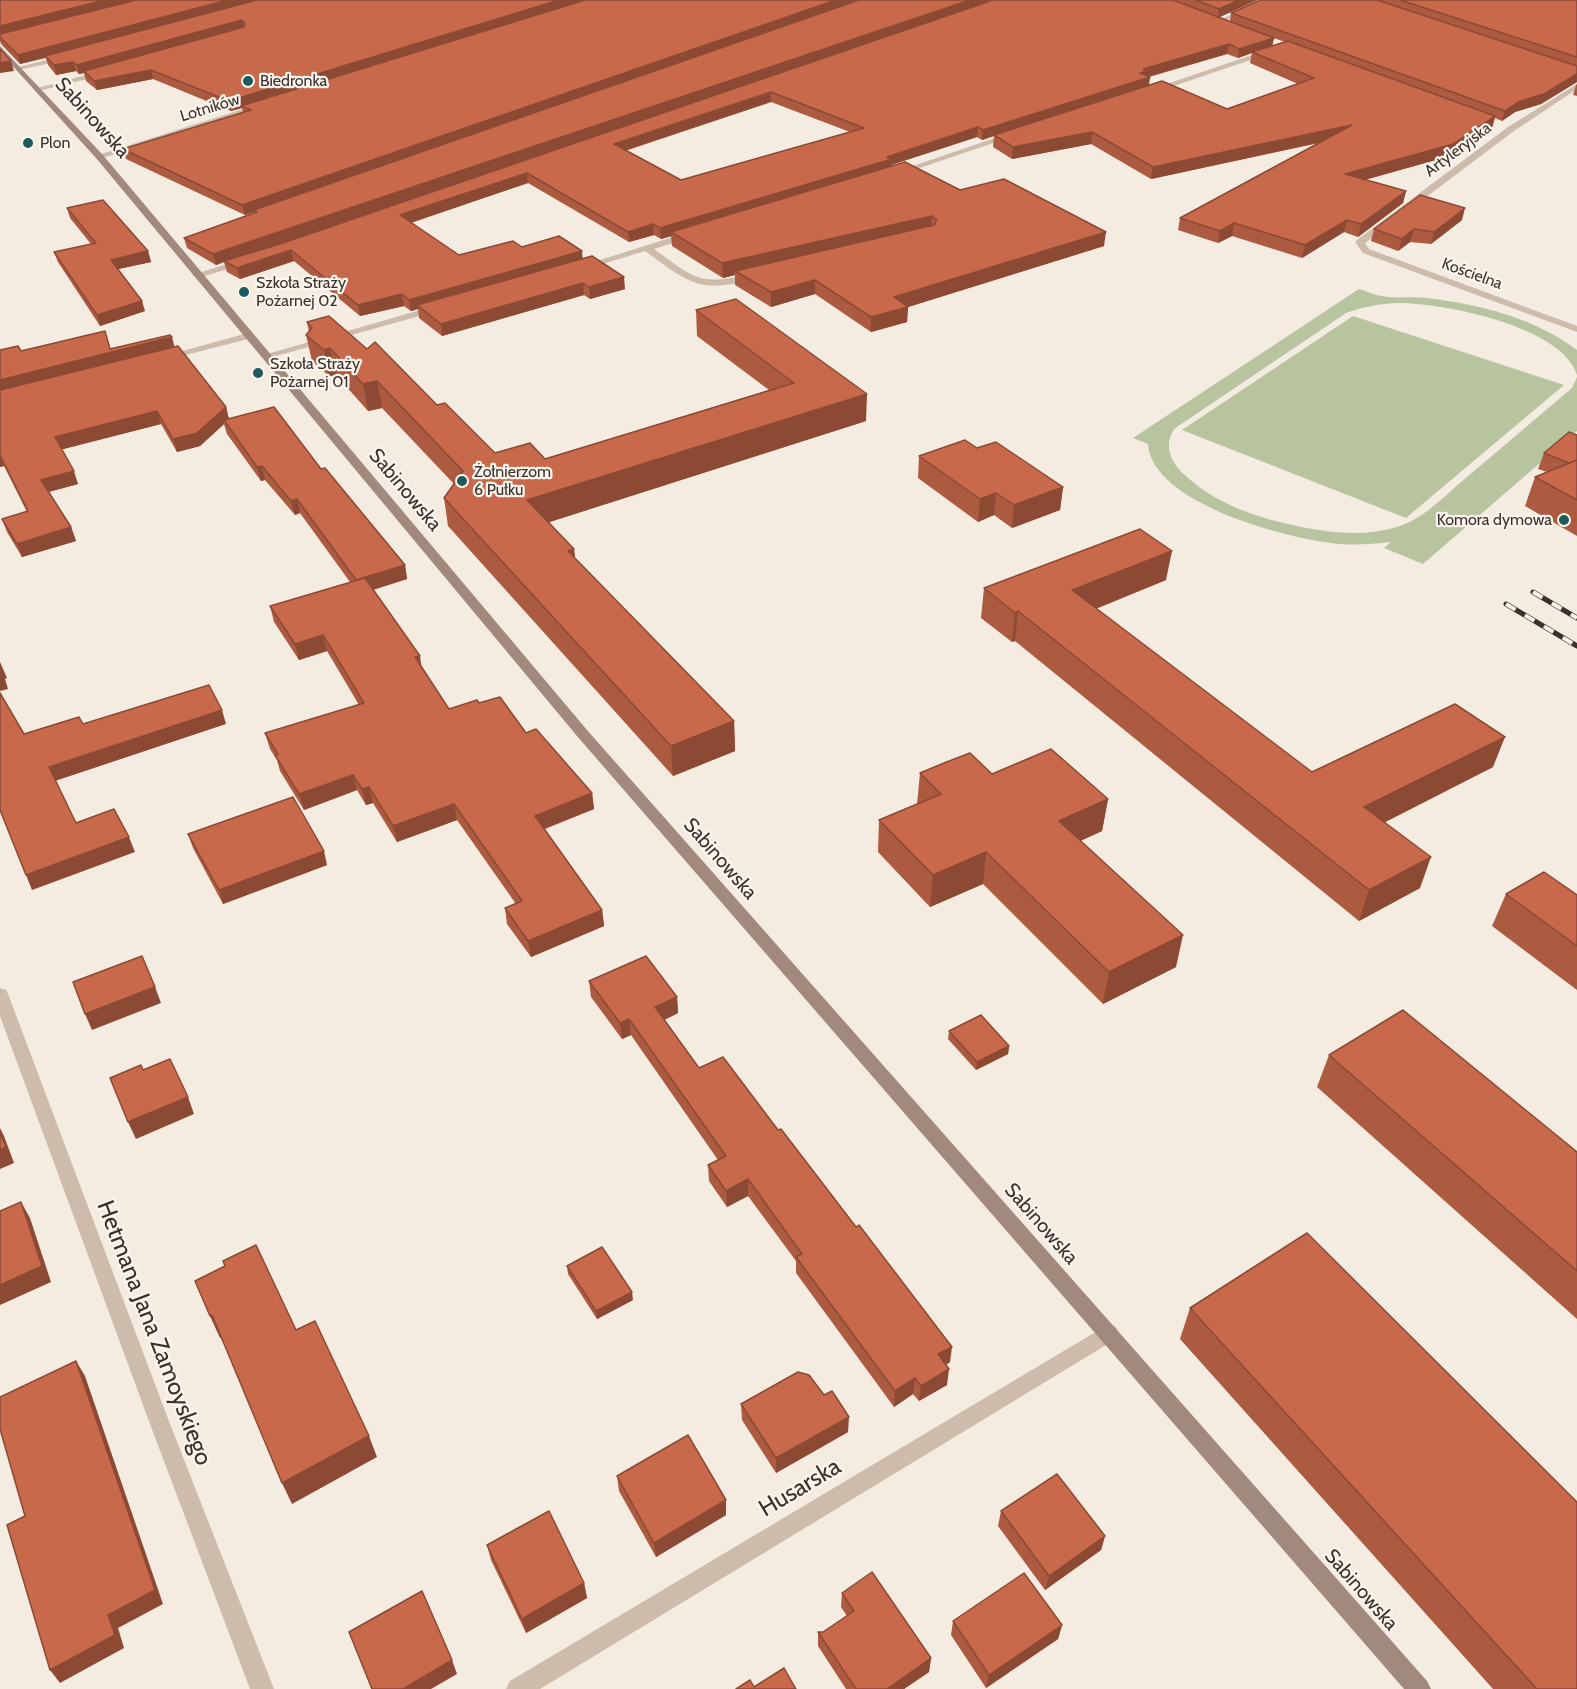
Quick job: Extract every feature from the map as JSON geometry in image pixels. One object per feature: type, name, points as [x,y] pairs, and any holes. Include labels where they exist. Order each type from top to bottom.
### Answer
[{"type":"street","points":[[1218,22],[1269,0]]},
{"type":"street","points":[[1209,19],[1228,25]]},
{"type":"street","name":"Sabinowska","points":[[0,48],[176,244],[197,276],[582,733],[1419,1689]]},
{"type":"street","points":[[1148,92],[1281,49]]},
{"type":"street","points":[[19,68],[80,53]]},
{"type":"street","points":[[38,89],[117,68]]},
{"type":"street","name":"Artyleryjska","points":[[1360,242],[1511,129],[1577,86]]},
{"type":"street","name":"Lotników","points":[[99,156],[275,102]]},
{"type":"street","points":[[1500,125],[1511,129]]},
{"type":"street","points":[[889,175],[1025,131]]},
{"type":"street","points":[[571,270],[702,231]]},
{"type":"street","name":"Kościelna","points":[[1360,242],[1366,251],[1577,329]]},
{"type":"street","points":[[647,248],[692,278],[704,283],[718,284],[769,273]]},
{"type":"street","points":[[197,276],[258,257]]},
{"type":"street","points":[[265,356],[446,305]]},
{"type":"street","points":[[150,361],[248,336]]},
{"type":"street","name":"Hetmana Jana Zamoyskiego","points":[[0,994],[156,1413],[262,1689]]},
{"type":"street","name":"Husarska","points":[[518,1689],[1109,1333]]},
{"type":"green space","points":[[1359,289],[1386,297],[1421,297],[1466,304],[1525,321],[1561,339],[1577,350],[1577,375],[1567,358],[1549,343],[1525,330],[1498,320],[1469,312],[1416,304],[1396,303],[1370,306],[1346,313],[1174,429],[1170,437],[1170,452],[1176,465],[1186,477],[1203,490],[1226,503],[1263,518],[1329,531],[1356,533],[1384,530],[1407,523],[1434,506],[1572,388],[1577,377],[1577,431],[1423,564],[1384,548],[1391,542],[1331,543],[1253,525],[1223,513],[1195,500],[1172,484],[1155,465],[1148,444],[1133,438]]},
{"type":"green space","points":[[1353,316],[1564,385],[1406,518],[1182,430]]},
{"type":"building","points":[[0,0],[105,0],[0,26]]},
{"type":"building","points":[[136,0],[228,0],[18,55],[0,37],[0,34]]},
{"type":"building","points":[[257,0],[559,0],[229,101],[151,70],[94,81],[84,71],[244,27],[242,20],[77,65],[73,62],[54,65],[45,56]]},
{"type":"building","points":[[585,0],[836,0],[242,205],[123,149],[251,110],[241,106]]},
{"type":"building","points":[[859,0],[970,0],[213,254],[184,238],[257,212],[254,210]]},
{"type":"building","points":[[993,0],[1173,0],[1274,38],[1239,49],[1229,44],[1143,69],[1148,71],[1140,73],[1150,77],[983,130],[978,127],[887,157],[892,159],[660,228],[653,224],[628,232],[527,173],[400,215],[459,255],[513,241],[522,247],[559,236],[582,251],[409,300],[402,294],[358,305],[291,250],[237,268],[224,261],[280,244]],"holes":[[[771,92],[864,128],[681,180],[614,144]]]},
{"type":"building","points":[[1196,0],[1239,0],[1219,9]]},
{"type":"building","points":[[1260,0],[1377,0],[1577,66],[1577,74],[1544,94],[1518,102],[1505,111],[1231,13]]},
{"type":"building","points":[[1400,0],[1577,0],[1577,57]]},
{"type":"building","points":[[1288,41],[1495,116],[1453,144],[1345,174],[1406,191],[1361,224],[1347,220],[1305,245],[1234,223],[1220,231],[1180,218],[1352,125],[1153,167],[1092,132],[1013,147],[994,135],[1162,81],[1227,109],[1314,78],[1252,52]]},
{"type":"building","points":[[0,49],[11,61],[0,63]]},
{"type":"building","points":[[905,162],[960,190],[1004,179],[1106,232],[894,297],[908,307],[871,317],[815,280],[771,292],[735,271],[934,225],[937,220],[932,216],[722,263],[671,232]]},
{"type":"building","points":[[1420,195],[1465,208],[1434,232],[1414,229],[1402,239],[1374,229]]},
{"type":"building","points":[[103,200],[148,251],[111,260],[142,301],[97,315],[54,252],[96,243],[67,208]]},
{"type":"building","points":[[592,256],[624,277],[589,287],[583,283],[441,324],[417,305]]},
{"type":"building","points":[[736,299],[867,394],[527,500],[574,549],[568,551],[734,721],[671,746],[444,498],[463,471],[377,381],[363,384],[330,348],[324,350],[306,335],[312,328],[307,322],[329,316],[367,349],[375,342],[437,405],[445,403],[495,453],[530,443],[545,459],[794,383],[696,310]]},
{"type":"building","points":[[105,331],[110,349],[170,335],[172,337],[0,380],[0,350],[18,346],[21,351]]},
{"type":"building","points":[[178,346],[226,407],[197,433],[173,439],[157,411],[55,437],[74,471],[41,480],[71,527],[17,544],[2,519],[28,511],[0,455],[0,390]]},
{"type":"building","points":[[274,407],[321,469],[325,468],[405,565],[356,580],[297,499],[291,501],[262,466],[257,467],[224,420]]},
{"type":"building","points":[[1569,432],[1577,435],[1577,460],[1569,463],[1544,453]]},
{"type":"building","points":[[965,440],[977,448],[996,442],[1063,487],[1014,505],[996,493],[980,499],[919,456]]},
{"type":"building","points":[[1577,460],[1577,500],[1535,477]]},
{"type":"building","points":[[1140,529],[1172,551],[1072,590],[1312,772],[1455,704],[1505,737],[1364,807],[1431,857],[1369,890],[1018,611],[1015,613],[984,588]]},
{"type":"building","points":[[365,578],[420,656],[415,657],[449,709],[477,700],[479,703],[500,697],[526,733],[536,729],[592,793],[535,816],[602,910],[528,941],[505,908],[522,901],[454,804],[393,826],[369,787],[362,789],[353,775],[299,794],[275,755],[278,754],[265,733],[364,703],[323,635],[295,644],[270,606]]},
{"type":"building","points":[[209,685],[222,710],[49,767],[76,823],[114,809],[129,837],[26,875],[0,810],[0,693],[24,734],[79,717],[83,724]]},
{"type":"building","points":[[1051,749],[1108,799],[1059,821],[1183,935],[1109,972],[986,852],[933,875],[879,820],[941,794],[920,773],[944,763],[970,753],[992,774]]},
{"type":"building","points":[[293,797],[324,851],[219,890],[188,834]]},
{"type":"building","points":[[1544,872],[1577,895],[1577,946],[1506,894]]},
{"type":"building","points":[[142,956],[155,987],[85,1014],[73,982]]},
{"type":"building","points":[[646,956],[677,997],[655,1007],[699,1068],[723,1057],[856,1227],[859,1225],[952,1347],[938,1354],[949,1369],[921,1386],[915,1378],[895,1391],[796,1257],[802,1254],[748,1179],[726,1191],[708,1165],[726,1156],[629,1019],[620,1023],[589,981]]},
{"type":"building","points":[[1403,1010],[1577,1152],[1577,1271],[1329,1055]]},
{"type":"building","points":[[981,1015],[1009,1046],[977,1062],[949,1031]]},
{"type":"building","points":[[170,1059],[188,1097],[128,1122],[110,1078],[141,1065],[143,1070]]},
{"type":"building","points":[[0,1132],[6,1147],[0,1150]]},
{"type":"building","points":[[21,1202],[42,1266],[0,1285],[0,1211]]},
{"type":"building","points":[[1307,1233],[1577,1502],[1577,1689],[1537,1689],[1190,1308]]},
{"type":"building","points":[[256,1245],[296,1330],[315,1321],[369,1436],[282,1483],[212,1315],[210,1316],[195,1281],[225,1266],[223,1261]]},
{"type":"building","points":[[602,1247],[632,1292],[596,1311],[567,1266]]},
{"type":"building","points":[[76,1361],[155,1590],[108,1615],[115,1635],[50,1670],[7,1525],[25,1516],[0,1429],[0,1397]]},
{"type":"building","points":[[798,1372],[809,1375],[824,1395],[832,1391],[849,1417],[776,1458],[741,1404]]},
{"type":"building","points":[[688,1435],[726,1500],[654,1543],[617,1476]]},
{"type":"building","points":[[1057,1474],[1105,1536],[1049,1576],[1001,1511]]},
{"type":"building","points":[[549,1511],[584,1583],[522,1619],[487,1545]]},
{"type":"building","points":[[872,1572],[931,1658],[887,1689],[856,1689],[818,1632],[823,1632],[854,1611],[842,1593]]},
{"type":"building","points":[[1024,1573],[1062,1625],[989,1675],[953,1621]]},
{"type":"building","points":[[422,1591],[452,1660],[403,1689],[372,1689],[349,1632]]},
{"type":"building","points":[[784,1668],[796,1689],[736,1689],[750,1680],[754,1687]]},
{"type":"railway","points":[[1533,592],[1577,618]]},
{"type":"railway","points":[[1506,604],[1577,646]]},
{"type":"place","name":"Biedronka","points":[[248,81]]},
{"type":"place","name":"Plon","points":[[28,143]]},
{"type":"place","name":"Szkoła Straży Pożarnej 02","points":[[244,292]]},
{"type":"place","name":"Szkoła Straży Pożarnej 01","points":[[258,373]]},
{"type":"place","name":"Żołnierzom 6 Pułku","points":[[462,481]]},
{"type":"place","name":"Komora dymowa","points":[[1564,520]]}]
